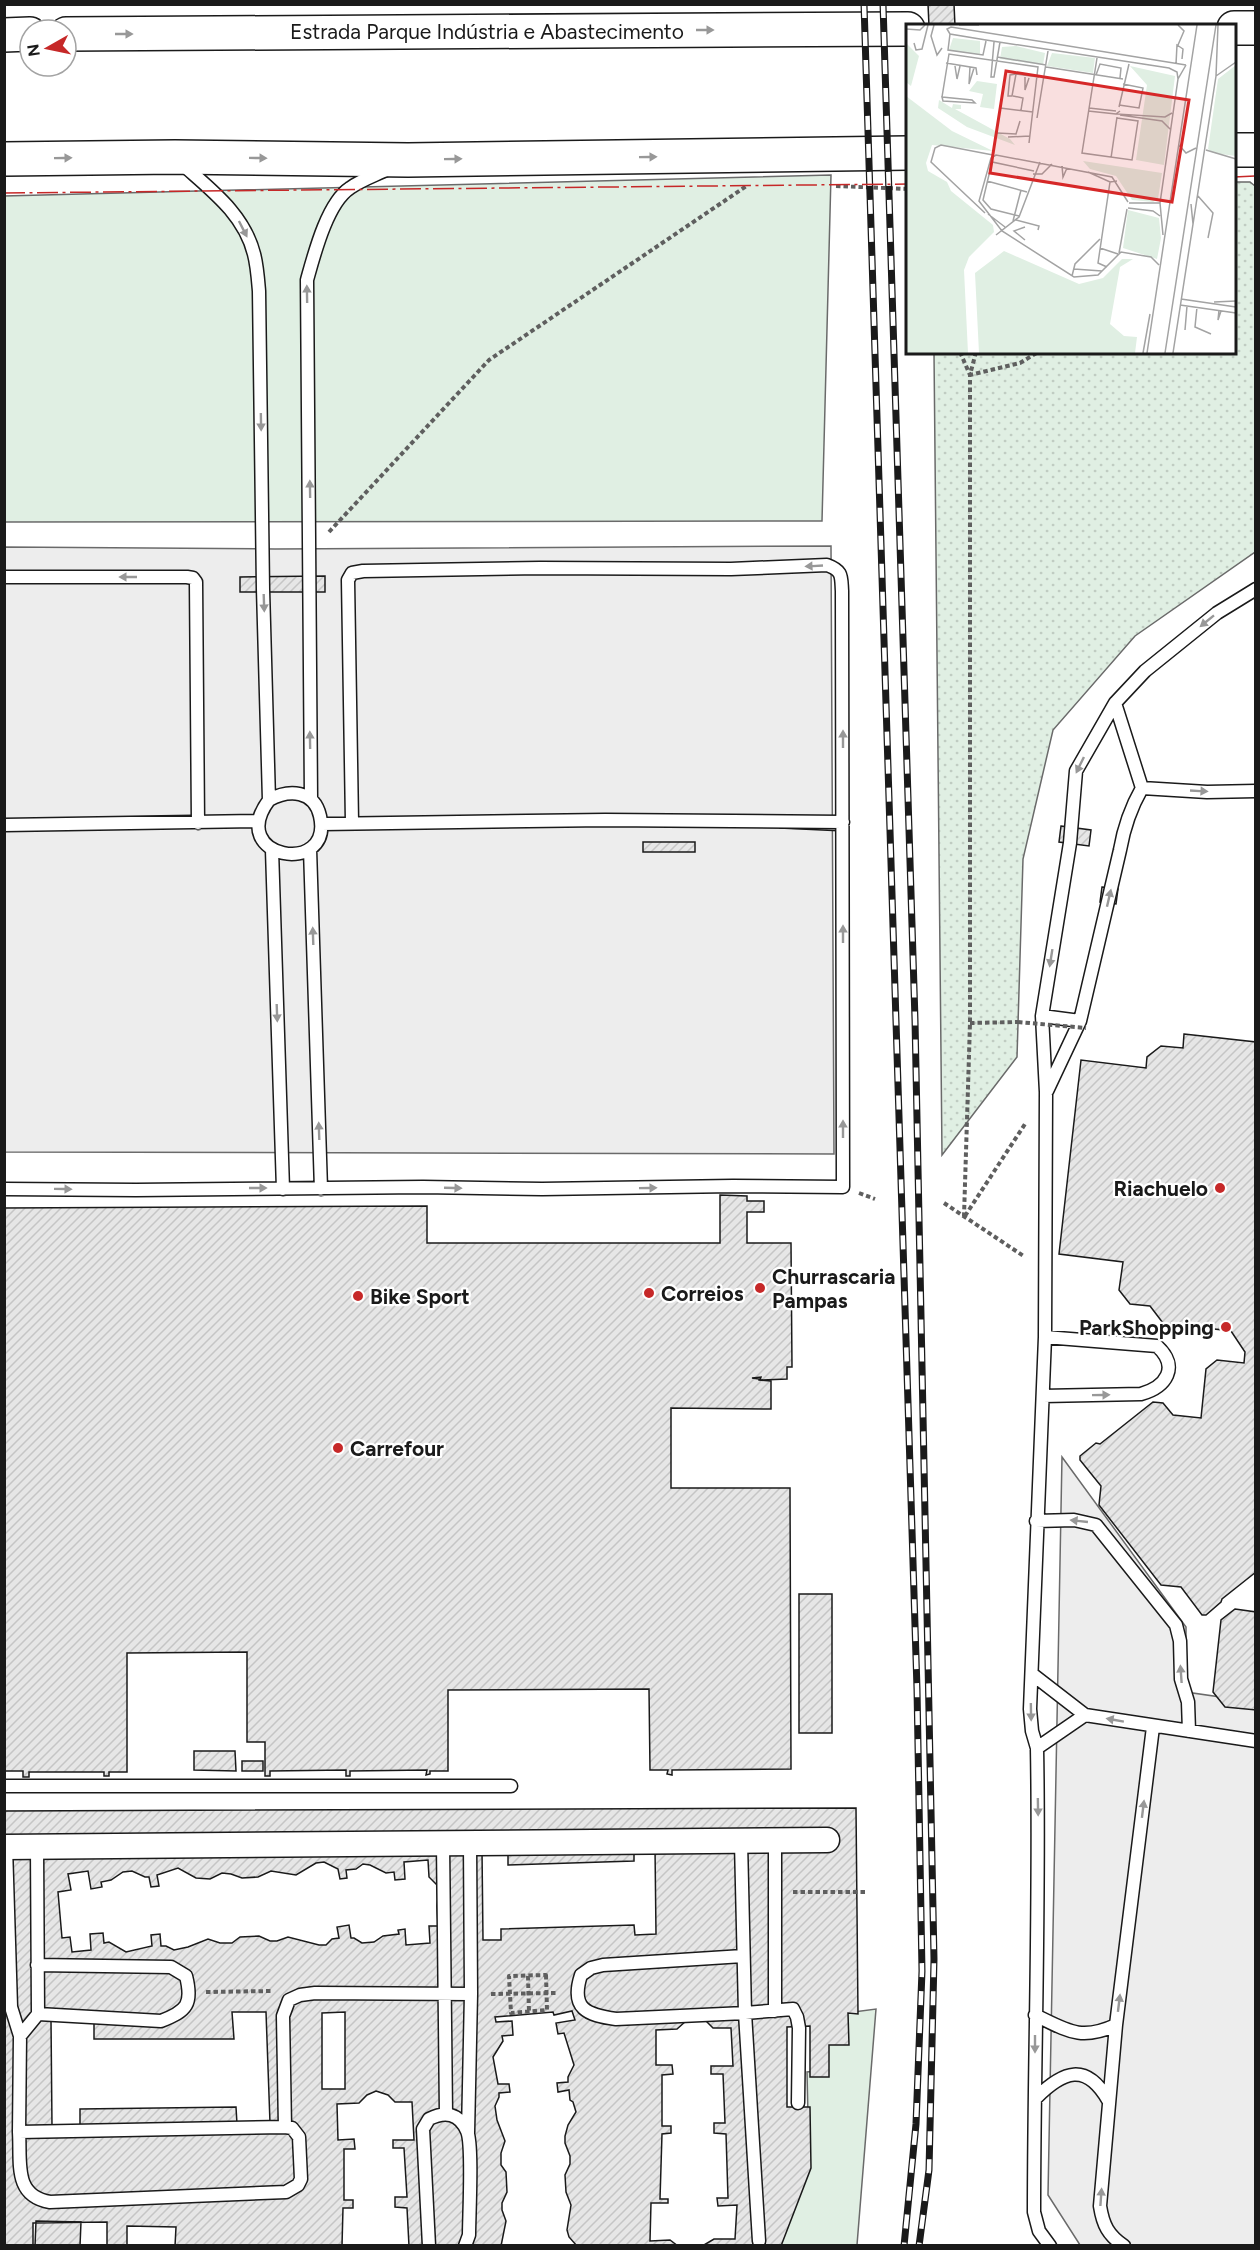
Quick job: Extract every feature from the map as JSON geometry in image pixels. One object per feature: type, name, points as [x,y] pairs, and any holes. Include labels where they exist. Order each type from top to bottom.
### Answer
[{"type":"main road","points":[[563,30],[594,16],[606,4]]},
{"type":"main road","points":[[1236,28],[1256,28]]},
{"type":"main road","name":"Estrada Parque Indústria e Abastecimento","points":[[78,34],[906,29]]},
{"type":"main road","points":[[1236,150],[1256,150]]},
{"type":"main road","points":[[4,159],[175,157],[408,160],[906,153]]},
{"type":"street","points":[[5,1847],[827,1840]]},
{"type":"lane","points":[[175,157],[225,203],[243,226],[255,263],[259,291],[263,589],[269,800]]},
{"type":"lane","points":[[310,799],[307,280],[316,244],[330,213],[348,188],[408,160]]},
{"type":"lane","points":[[4,1189],[843,1187],[842,591],[841,574],[836,568],[827,565],[731,569],[540,568],[352,573],[348,580],[352,822]]},
{"type":"lane","points":[[4,577],[193,578],[196,587],[198,823]]},
{"type":"lane","points":[[1039,2246],[1039,2231],[1034,2212],[1039,1858],[1036,1748],[1032,1731],[1032,1674],[1036,1521],[1045,1337],[1046,1092],[1042,1016],[1070,843],[1076,771],[1115,703],[1145,670],[1217,613],[1256,589]]},
{"type":"lane","points":[[1046,1092],[1083,1025],[1124,826],[1142,788],[1115,703]]},
{"type":"lane","points":[[1142,788],[1206,792],[1256,791]]},
{"type":"lane","points":[[282,793],[297,793],[310,799],[319,810],[322,824],[319,838],[310,849],[298,855],[285,855],[272,850],[264,842],[259,821],[262,810],[269,800],[282,793]]},
{"type":"lane","points":[[322,824],[605,820],[843,822]]},
{"type":"lane","points":[[4,825],[259,821]]},
{"type":"lane","points":[[310,849],[321,1189]]},
{"type":"lane","points":[[272,850],[283,1189]]},
{"type":"lane","points":[[1042,1016],[1083,1025]]},
{"type":"lane","points":[[1043,1396],[1140,1394],[1151,1391],[1165,1381],[1169,1370],[1164,1353],[1157,1346],[1045,1337]]},
{"type":"lane","points":[[1036,1521],[1074,1520],[1096,1525],[1176,1625],[1180,1641],[1182,1687],[1188,1702],[1189,1731]]},
{"type":"lane","points":[[1032,1674],[1085,1715],[1256,1741]]},
{"type":"lane","points":[[1036,1748],[1085,1715]]},
{"type":"lane","points":[[1124,2246],[1112,2238],[1103,2224],[1100,2206],[1116,2025],[1153,1727]]},
{"type":"lane","points":[[4,1786],[511,1786]]},
{"type":"lane","points":[[741,1842],[743,1956],[759,2241]]},
{"type":"lane","points":[[775,1842],[775,2011]]},
{"type":"lane","points":[[465,2246],[469,2235],[470,1843]]},
{"type":"lane","points":[[443,1844],[446,2114]]},
{"type":"lane","points":[[5,1847],[11,2007],[20,2036],[19,2132],[22,2180],[25,2190],[39,2200],[50,2202],[292,2190],[301,2180],[299,2136],[292,2128],[19,2132]]},
{"type":"lane","points":[[20,2036],[38,2014],[37,1847]]},
{"type":"lane","points":[[743,1956],[603,1965],[591,1968],[581,1975],[577,1993],[580,2004],[586,2012],[595,2016],[616,2019],[793,2009],[797,2018],[799,2055],[798,2103]]},
{"type":"lane","points":[[37,1965],[171,1966],[186,1976],[190,1992],[187,2003],[180,2014],[161,2021],[38,2014]]},
{"type":"lane","points":[[285,2127],[283,2016],[289,2000],[300,1995],[471,1994]]},
{"type":"lane","points":[[1035,2015],[1070,2031],[1088,2034],[1116,2025]]},
{"type":"lane","points":[[1036,2098],[1050,2084],[1063,2076],[1078,2075],[1092,2079],[1101,2086],[1108,2100]]},
{"type":"lane","points":[[429,2246],[423,2129],[429,2120],[446,2114],[456,2116],[468,2133]]},
{"type":"lane","points":[[1039,2231],[1050,2246]]},
{"type":"path","points":[[310,536],[329,531],[489,360],[751,183]]},
{"type":"path","points":[[829,186],[906,189]]},
{"type":"path","points":[[961,354],[970,375]]},
{"type":"path","points":[[964,1216],[970,1023],[970,375],[975,354]]},
{"type":"path","points":[[970,375],[1020,363],[1035,354]]},
{"type":"path","points":[[970,1023],[1018,1022],[1083,1025]]},
{"type":"path","points":[[964,1216],[1046,1092]]},
{"type":"path","points":[[944,1203],[1045,1271]]},
{"type":"path","points":[[775,1891],[865,1892]]},
{"type":"path","points":[[546,1975],[547,2010],[510,2013],[509,1976],[528,1976],[546,1975]]},
{"type":"path","points":[[528,1976],[529,2012]]},
{"type":"path","points":[[190,1992],[270,1990],[300,1995]]},
{"type":"path","points":[[471,1994],[577,1993]]},
{"type":"green space","points":[[831,175],[822,521],[5,522],[4,196]]},
{"type":"green space","points":[[1236,182],[1250,182],[1255,186],[1255,552],[1135,636],[1053,730],[1023,859],[1017,1057],[942,1155],[934,354],[1236,354]]},
{"type":"green space","points":[[876,2009],[857,2245],[775,2246],[809,2161],[807,2072],[825,2070],[825,2038],[846,2013]]},
{"type":"shaded area","points":[[831,546],[834,1154],[5,1152],[5,547],[275,549]]},
{"type":"shaded area","points":[[1062,1457],[1186,1627],[1186,1692],[1255,1702],[1255,2245],[1080,2245],[1048,2195]]},
{"type":"building","points":[[928,4],[954,4],[955,24],[929,24]]},
{"type":"building","points":[[325,576],[325,592],[240,592],[240,577]]},
{"type":"building","points":[[781,818],[843,821],[843,831],[780,828]]},
{"type":"building","points":[[1061,826],[1091,830],[1089,846],[1059,842]]},
{"type":"building","points":[[643,842],[695,842],[695,852],[643,852]]},
{"type":"building","points":[[1102,887],[1118,889],[1116,904],[1100,902]]},
{"type":"building","name":"ParkShopping","points":[[1184,1034],[1256,1042],[1256,1572],[1206,1615],[1202,1615],[1181,1587],[1161,1585],[1099,1505],[1101,1486],[1080,1460],[1080,1456],[1096,1443],[1100,1444],[1153,1402],[1163,1403],[1173,1415],[1201,1418],[1206,1369],[1217,1360],[1244,1363],[1245,1352],[1231,1331],[1163,1323],[1150,1306],[1130,1304],[1119,1290],[1123,1262],[1059,1254],[1081,1060],[1146,1068],[1147,1057],[1161,1046],[1183,1048]]},
{"type":"building","name":"Carrefour","points":[[720,1195],[747,1196],[747,1201],[764,1201],[764,1212],[747,1212],[747,1243],[791,1243],[792,1367],[787,1367],[787,1379],[752,1378],[759,1380],[771,1381],[771,1409],[671,1408],[671,1488],[790,1488],[791,1769],[672,1770],[672,1775],[667,1774],[668,1770],[650,1770],[649,1689],[448,1690],[448,1771],[430,1771],[430,1774],[426,1775],[427,1770],[350,1771],[350,1776],[346,1776],[346,1770],[270,1771],[270,1776],[265,1776],[265,1742],[247,1742],[247,1652],[127,1653],[127,1772],[109,1772],[109,1776],[104,1776],[104,1772],[29,1772],[29,1777],[23,1777],[23,1771],[4,1771],[4,1208],[427,1206],[427,1243],[720,1243]]},
{"type":"building","points":[[799,1594],[832,1594],[832,1733],[799,1733]]},
{"type":"building","points":[[1235,1609],[1256,1612],[1256,1710],[1225,1707],[1213,1692],[1221,1620]]},
{"type":"building","points":[[194,1751],[235,1751],[236,1771],[194,1770]]},
{"type":"building","points":[[242,1761],[263,1761],[263,1771],[242,1771]]},
{"type":"building","points":[[856,1808],[858,2014],[848,2013],[849,2045],[829,2045],[829,2077],[810,2077],[810,2026],[787,2027],[787,2107],[810,2107],[811,2168],[781,2246],[4,2246],[4,1811]],"holes":[[[345,2012],[345,2089],[322,2089],[322,2013]],[[107,2222],[107,2245],[33,2245],[33,2223]]]},
{"type":"building","points":[[634,1848],[655,1848],[656,1934],[635,1935],[634,1925],[501,1929],[501,1940],[483,1940],[482,1850],[508,1850],[508,1865],[634,1861]]},
{"type":"building","points":[[428,1860],[429,1877],[439,1887],[438,1926],[429,1926],[430,1943],[406,1945],[405,1929],[398,1930],[399,1934],[383,1936],[374,1942],[362,1943],[351,1938],[349,1925],[337,1927],[339,1938],[332,1939],[326,1945],[288,1937],[270,1941],[259,1936],[240,1937],[232,1943],[220,1943],[208,1939],[174,1950],[161,1946],[160,1934],[151,1935],[152,1946],[126,1952],[109,1942],[104,1943],[103,1933],[90,1934],[91,1950],[72,1952],[70,1937],[62,1938],[58,1892],[71,1890],[68,1874],[88,1871],[91,1889],[102,1887],[101,1882],[111,1880],[123,1872],[132,1871],[149,1877],[151,1887],[159,1886],[157,1875],[178,1868],[196,1878],[210,1879],[222,1873],[242,1878],[258,1877],[271,1871],[296,1875],[316,1863],[324,1862],[338,1869],[340,1879],[347,1878],[346,1870],[356,1869],[363,1864],[386,1873],[394,1872],[395,1880],[405,1879],[404,1862]]},
{"type":"building","points":[[572,2011],[575,2020],[556,2023],[558,2034],[564,2033],[574,2065],[568,2082],[557,2083],[558,2092],[569,2090],[570,2100],[576,2112],[568,2125],[565,2136],[570,2164],[565,2175],[566,2192],[571,2205],[567,2230],[569,2237],[577,2246],[501,2246],[506,2221],[502,2203],[507,2192],[506,2172],[501,2165],[501,2153],[505,2141],[497,2120],[495,2106],[499,2093],[510,2092],[509,2084],[498,2084],[493,2057],[503,2041],[502,2036],[513,2035],[512,2021],[496,2022],[495,2017],[553,2012],[554,2015]]},
{"type":"building","points":[[232,2012],[266,2012],[270,2123],[237,2124],[236,2107],[80,2109],[80,2126],[52,2126],[51,2020],[94,2022],[94,2039],[234,2039]]},
{"type":"building","points":[[686,2021],[706,2021],[713,2028],[731,2028],[733,2066],[711,2066],[711,2074],[723,2074],[725,2123],[714,2123],[714,2133],[726,2134],[728,2198],[717,2198],[718,2206],[737,2205],[735,2239],[714,2239],[704,2245],[678,2246],[670,2240],[650,2241],[651,2203],[668,2203],[668,2199],[660,2199],[662,2134],[671,2133],[671,2126],[662,2126],[662,2075],[673,2074],[672,2065],[656,2065],[656,2030],[677,2029]]},
{"type":"building","points":[[376,2091],[388,2095],[395,2102],[412,2102],[414,2140],[393,2140],[393,2148],[404,2148],[407,2197],[395,2197],[395,2207],[407,2208],[409,2246],[342,2246],[343,2208],[353,2208],[353,2200],[344,2200],[344,2149],[355,2149],[354,2139],[338,2140],[337,2104],[359,2103],[367,2095]]},
{"type":"building","points":[[36,2221],[81,2222],[80,2246],[35,2246]]},
{"type":"building","points":[[127,2226],[176,2227],[175,2246],[127,2246]]},
{"type":"railway","points":[[864,4],[917,1689],[922,1971],[916,2124],[904,2246]]},
{"type":"railway","points":[[883,4],[915,1020],[934,1959],[929,2170],[919,2246]]},
{"type":"power","points":[[1236,177],[1256,176]]},
{"type":"power","points":[[4,193],[906,184]]},
{"type":"place","name":"Riachuelo","points":[[1220,1188]]},
{"type":"place","name":"Churrascaria Pampas","points":[[760,1288]]},
{"type":"place","name":"Correios","points":[[649,1293]]},
{"type":"place","name":"Bike Sport","points":[[358,1296]]},
{"type":"place","name":"ParkShopping","points":[[1226,1327]]},
{"type":"place","name":"Carrefour","points":[[338,1448]]}]
